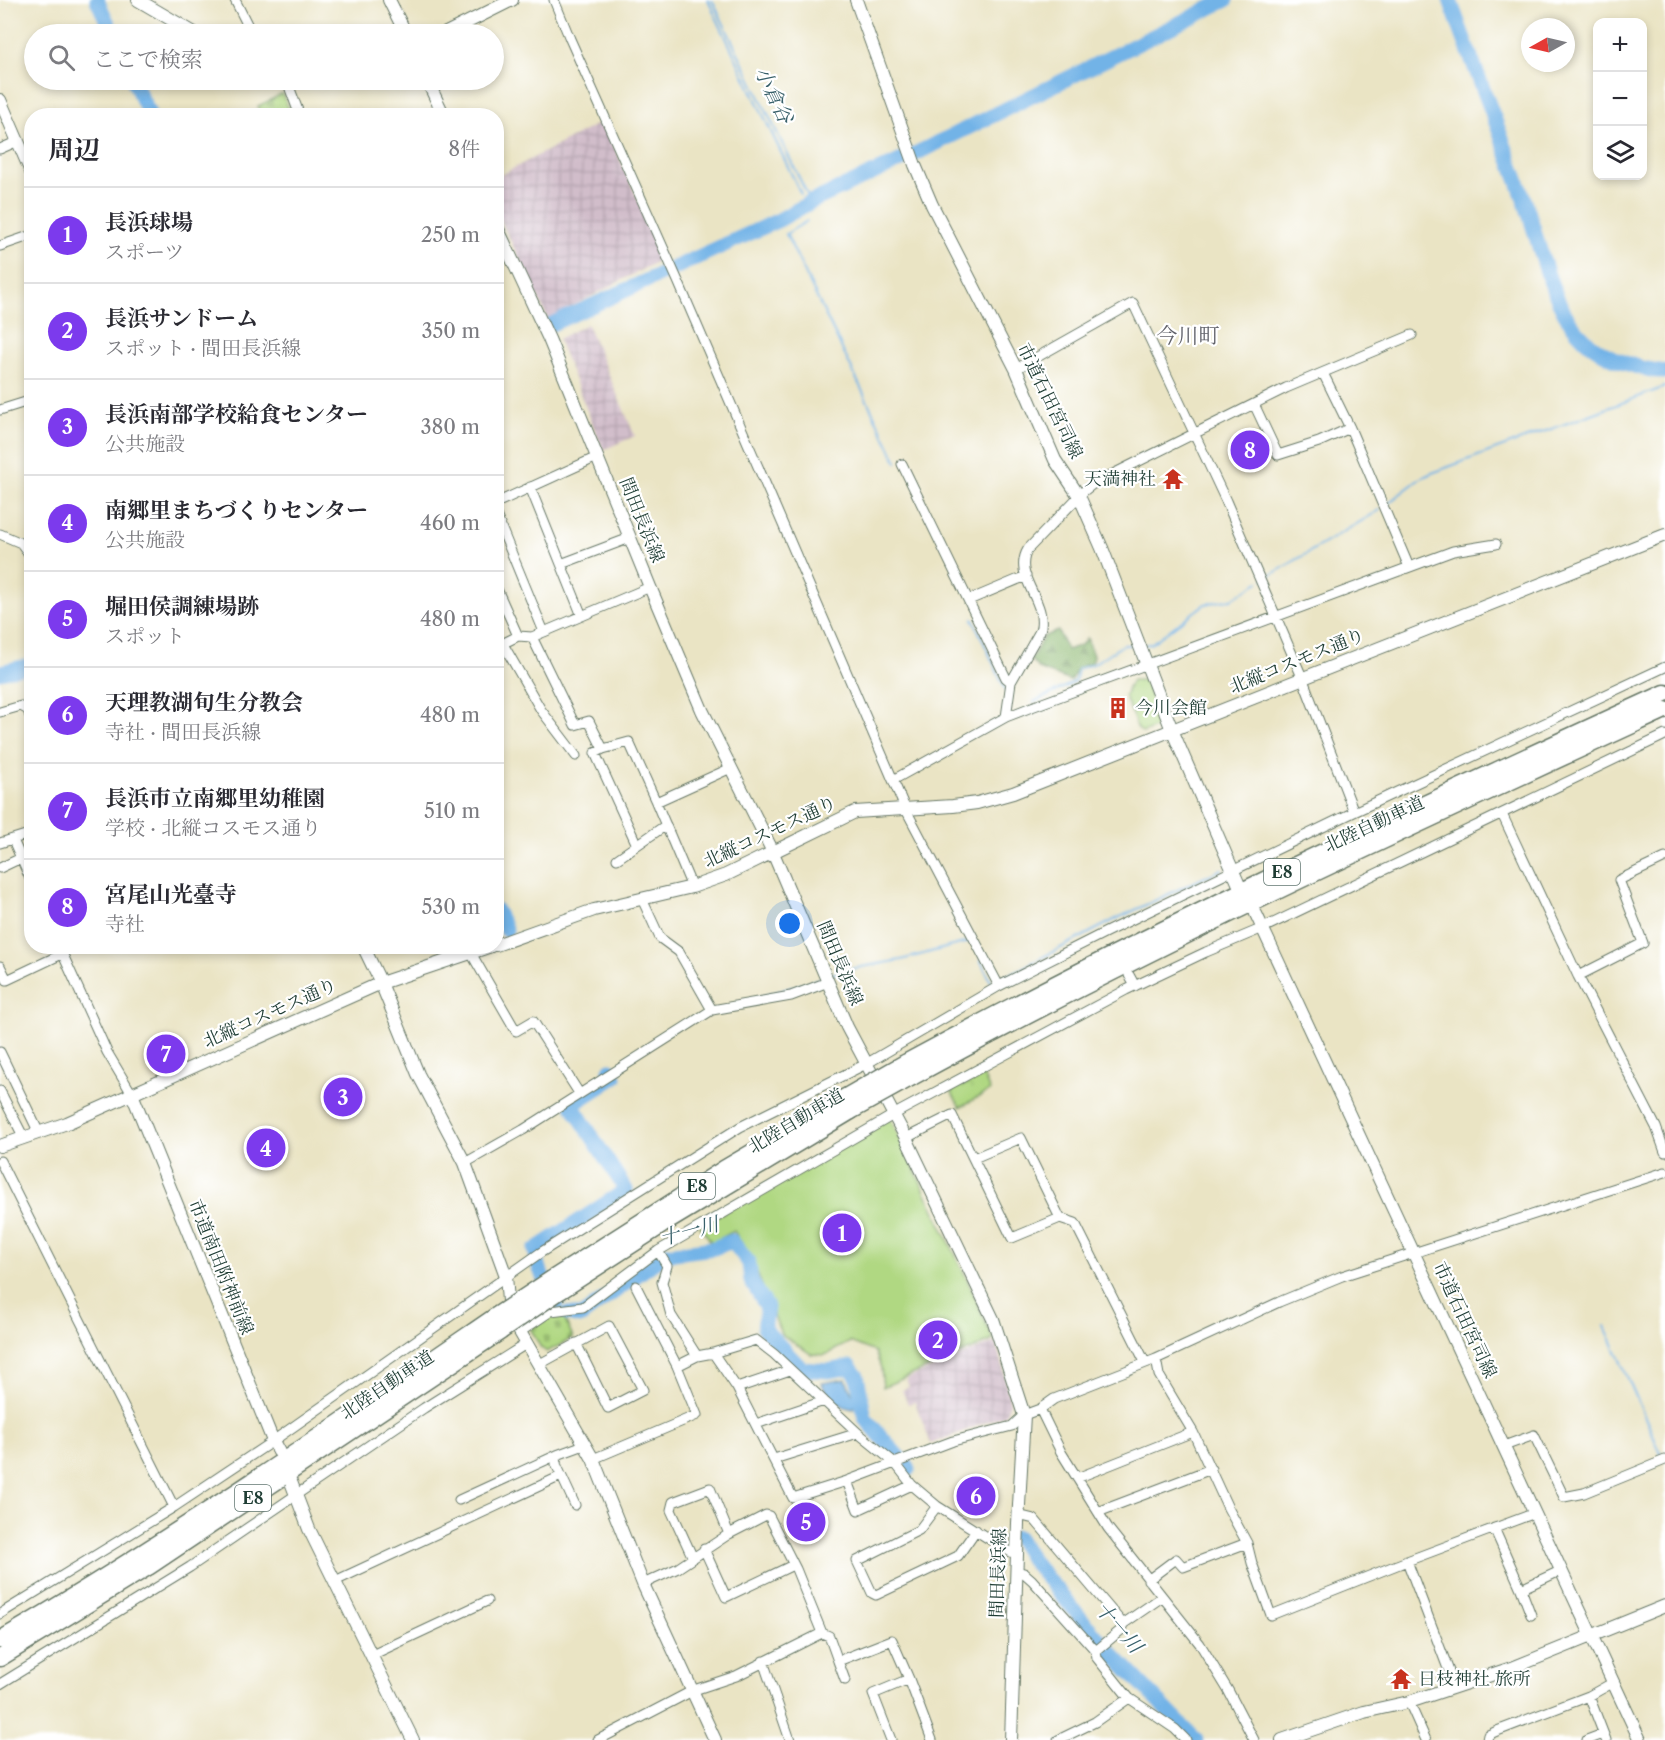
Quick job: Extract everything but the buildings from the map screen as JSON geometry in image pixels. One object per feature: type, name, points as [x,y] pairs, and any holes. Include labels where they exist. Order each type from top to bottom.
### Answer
[{"type":"highway","name":"北陸自動車道","points":[[0,1658],[148,1567],[556,1285],[662,1225],[848,1104],[909,1070],[1030,996],[1223,901],[1665,693]]},
{"type":"highway","name":"北陸自動車道","points":[[909,1070],[1027,1015],[1345,858],[1665,710]]},
{"type":"highway","name":"北陸自動車道","points":[[0,1640],[141,1554],[305,1446],[497,1325]]},
{"type":"street","points":[[138,0],[179,24]]},
{"type":"street","points":[[235,0],[247,24]]},
{"type":"street","points":[[389,0],[401,24]]},
{"type":"street","points":[[464,24],[512,0]]},
{"type":"street","points":[[554,0],[676,276],[905,808],[999,986]]},
{"type":"street","name":"市道石田宮司線","points":[[856,0],[909,149],[933,205],[1016,369],[1055,460],[1078,496],[1102,548],[1172,730],[1239,885]]},
{"type":"street","points":[[291,90],[297,108]]},
{"type":"street","points":[[432,90],[440,108]]},
{"type":"street","points":[[0,100],[24,155]]},
{"type":"street","points":[[0,148],[18,141]]},
{"type":"street","points":[[0,246],[24,238]]},
{"type":"street","name":"間田長浜線","points":[[504,242],[549,339],[702,710],[773,851],[866,1064],[906,1138],[993,1319],[1024,1415],[1015,1554],[1011,1740]]},
{"type":"street","points":[[1016,369],[1133,303],[1226,501],[1302,677],[1354,812]]},
{"type":"street","points":[[1006,717],[1011,682],[1040,631],[1042,622],[1041,610],[1026,576],[1023,562],[1028,549],[1078,496],[1093,484],[1254,404],[1412,334]]},
{"type":"street","points":[[1323,373],[1350,428],[1409,567]]},
{"type":"street","points":[[0,410],[24,402]]},
{"type":"street","points":[[1254,404],[1278,455],[1319,442],[1350,428]]},
{"type":"street","points":[[504,499],[597,457]]},
{"type":"street","points":[[902,464],[1006,678],[1011,682]]},
{"type":"street","points":[[530,488],[582,616]]},
{"type":"street","points":[[0,534],[21,543],[24,547]]},
{"type":"street","points":[[504,534],[544,632]]},
{"type":"street","name":"北縦コスモス通り","points":[[504,942],[594,910],[692,887],[726,875],[855,812],[965,804],[1005,796],[1665,535]]},
{"type":"street","points":[[561,564],[630,538]]},
{"type":"street","points":[[893,780],[1006,717],[1453,551],[1496,544]]},
{"type":"street","points":[[969,600],[1026,576]]},
{"type":"street","points":[[504,643],[518,636],[532,637],[650,587]]},
{"type":"street","points":[[504,605],[518,636]]},
{"type":"street","points":[[532,637],[575,725],[589,721],[603,749]]},
{"type":"street","points":[[504,651],[541,710],[576,756]]},
{"type":"street","points":[[0,1614],[276,1447],[506,1276],[740,1127],[866,1064],[999,986],[1106,932],[1354,812],[1665,667]]},
{"type":"street","points":[[0,712],[21,706],[24,708]]},
{"type":"street","points":[[519,1332],[551,1311],[584,1307],[661,1256],[894,1115],[1135,986],[1263,928],[1665,735]]},
{"type":"street","points":[[637,845],[595,753],[629,742],[692,887]]},
{"type":"street","points":[[656,802],[731,768]]},
{"type":"street","points":[[1502,814],[1578,976],[1656,1127],[1665,1152]]},
{"type":"street","points":[[617,859],[666,825]]},
{"type":"street","points":[[0,843],[24,836]]},
{"type":"street","points":[[13,840],[24,859]]},
{"type":"street","points":[[1578,976],[1643,943],[1619,880],[1665,858]]},
{"type":"street","points":[[0,868],[24,861]]},
{"type":"street","points":[[642,899],[660,938],[679,952],[712,1010]]},
{"type":"street","name":"市道石田宮司線","points":[[1256,914],[1640,1740]]},
{"type":"street","points":[[1106,932],[1112,941]]},
{"type":"street","points":[[1,969],[6,980],[54,954]]},
{"type":"street","points":[[63,954],[107,1052],[132,1094]]},
{"type":"street","points":[[367,954],[418,1074],[465,1163],[506,1276],[508,1301],[519,1332],[593,1459],[643,1584],[694,1690],[715,1740]]},
{"type":"street","name":"北縦コスモス通り","points":[[0,1146],[39,1133],[132,1094],[381,984],[468,954]]},
{"type":"street","points":[[472,954],[516,1031],[532,1021],[579,1094]]},
{"type":"street","points":[[1130,975],[1135,986]]},
{"type":"street","points":[[465,1163],[523,1130],[712,1010],[791,996],[828,981]]},
{"type":"street","points":[[0,1052],[39,1133]]},
{"type":"street","points":[[0,1090],[24,1138]]},
{"type":"street","name":"市道南田附神前線","points":[[132,1094],[276,1447]]},
{"type":"street","points":[[906,1138],[952,1115],[1012,1238],[1060,1218],[1075,1223],[1145,1362]]},
{"type":"street","points":[[1656,1127],[1665,1120]]},
{"type":"street","points":[[974,1158],[1021,1138],[1060,1218]]},
{"type":"street","points":[[0,1161],[174,1508]]},
{"type":"street","points":[[713,1353],[756,1424],[793,1498],[847,1481],[953,1441],[1011,1426],[1024,1415],[1040,1410],[1054,1399],[1156,1359],[1342,1276],[1665,1172]]},
{"type":"street","points":[[661,1256],[667,1266],[662,1282],[671,1316],[698,1356]]},
{"type":"street","points":[[593,1459],[697,1415],[677,1366],[636,1286]]},
{"type":"street","points":[[538,1365],[576,1343],[609,1326],[643,1390],[608,1408],[576,1343]]},
{"type":"street","points":[[677,1366],[698,1356],[756,1340],[895,1463],[912,1485],[937,1506],[1015,1554]]},
{"type":"street","points":[[0,1684],[190,1567],[424,1408],[526,1344]]},
{"type":"street","points":[[1156,1359],[1159,1376],[1193,1432],[1247,1543],[1271,1615],[1535,1513]]},
{"type":"street","points":[[736,1388],[790,1370]]},
{"type":"street","points":[[756,1424],[825,1401]]},
{"type":"street","points":[[1040,1410],[1077,1478],[1108,1528],[1200,1644],[1228,1690],[1254,1740]]},
{"type":"street","points":[[774,1459],[858,1432]]},
{"type":"street","points":[[1077,1478],[1193,1432]]},
{"type":"street","points":[[1504,1446],[1534,1434],[1564,1497],[1584,1493],[1665,1460]]},
{"type":"street","points":[[459,1500],[584,1445]]},
{"type":"street","points":[[557,1455],[556,1464],[575,1506]]},
{"type":"street","points":[[1098,1512],[1211,1469]]},
{"type":"street","points":[[335,1581],[561,1476]]},
{"type":"street","points":[[847,1481],[858,1510],[912,1485]]},
{"type":"street","points":[[291,1482],[309,1529],[413,1740]]},
{"type":"street","points":[[693,1558],[671,1510],[673,1502],[710,1488],[729,1534]]},
{"type":"street","points":[[937,1506],[919,1530],[857,1561],[872,1593],[876,1595],[958,1556],[976,1530]]},
{"type":"street","points":[[643,1584],[693,1558],[704,1549],[763,1515],[768,1515],[793,1565],[822,1633]]},
{"type":"street","points":[[1018,1519],[1034,1519],[1123,1624]]},
{"type":"street","points":[[1494,1528],[1531,1615]]},
{"type":"street","points":[[1148,1580],[1176,1559],[1183,1567],[1247,1543]]},
{"type":"street","points":[[704,1549],[726,1597],[793,1565]]},
{"type":"street","points":[[1407,1561],[1455,1688]]},
{"type":"street","points":[[1521,1589],[1562,1570]]},
{"type":"street","points":[[1016,1571],[1024,1573],[1032,1580],[1096,1651],[1097,1658],[1129,1698],[1175,1729],[1186,1740]]},
{"type":"street","points":[[1096,1651],[1121,1630],[1123,1624],[1162,1597]]},
{"type":"street","points":[[372,1655],[488,1601]]},
{"type":"street","points":[[1282,1740],[1365,1712],[1455,1688],[1512,1668],[1665,1606]]},
{"type":"street","points":[[598,1740],[617,1736],[694,1690],[736,1676],[822,1633],[829,1635],[845,1680]]},
{"type":"street","points":[[838,1661],[892,1640],[932,1740]]},
{"type":"street","points":[[763,1661],[789,1740]]},
{"type":"street","points":[[891,1740],[873,1694],[909,1679]]},
{"type":"street","points":[[1487,1740],[1488,1735],[1588,1696],[1614,1682]]},
{"type":"street","points":[[1587,1740],[1604,1737],[1588,1696]]},
{"type":"street","points":[[1058,1740],[1095,1722],[1129,1698]]},
{"type":"street","points":[[1409,1702],[1426,1740]]},
{"type":"shaded area","points":[[603,121],[664,258],[548,319],[504,227],[504,173]]},
{"type":"shaded area","points":[[587,324],[635,436],[603,450],[558,339]]},
{"type":"shaded area","points":[[995,1342],[1002,1362],[1010,1403],[1005,1415],[931,1444],[915,1402],[908,1404],[902,1390],[909,1387],[906,1379]]},
{"type":"green space","points":[[282,94],[289,108],[259,108],[258,106]]},
{"type":"green space","points":[[1058,631],[1067,650],[1081,645],[1087,638],[1093,656],[1092,662],[1077,669],[1071,681],[1039,669],[1031,660],[1044,636]]},
{"type":"green space","points":[[1132,680],[1144,680],[1160,721],[1155,728],[1143,733],[1138,729],[1124,695]]},
{"type":"green space","points":[[983,1074],[990,1091],[960,1107],[951,1091]]},
{"type":"green space","points":[[888,1114],[966,1277],[993,1340],[883,1387],[881,1368],[875,1352],[850,1342],[825,1355],[811,1354],[781,1334],[751,1257],[734,1231],[712,1243],[700,1226]]},
{"type":"green space","points":[[561,1311],[573,1338],[547,1352],[541,1348],[530,1328]]},
{"type":"water","points":[[846,1379],[857,1404],[853,1409],[834,1400],[826,1392],[822,1383]]},
{"type":"waterway","points":[[97,0],[108,24]]},
{"type":"waterway","points":[[708,0],[801,194]]},
{"type":"waterway","name":"小倉谷","points":[[712,0],[811,202]]},
{"type":"waterway","points":[[552,324],[779,220],[811,202],[919,152],[1226,0]]},
{"type":"waterway","points":[[1450,0],[1523,196],[1545,266],[1567,318],[1595,348],[1628,364],[1665,372]]},
{"type":"waterway","points":[[138,90],[146,108]]},
{"type":"waterway","points":[[807,221],[786,234],[897,462]]},
{"type":"waterway","points":[[1387,504],[1421,478],[1432,473],[1665,387]]},
{"type":"waterway","points":[[1264,579],[1380,510]]},
{"type":"waterway","points":[[1145,645],[1152,643],[1205,604],[1232,599],[1259,582]]},
{"type":"waterway","points":[[973,619],[1007,693]]},
{"type":"waterway","points":[[1034,702],[1075,682],[1078,669],[1093,664],[1123,645],[1133,645]]},
{"type":"waterway","name":"十一川","points":[[0,672],[24,667]]},
{"type":"waterway","points":[[999,980],[1118,918],[1222,869]]},
{"type":"waterway","name":"十一川","points":[[504,926],[506,930]]},
{"type":"waterway","points":[[830,975],[844,970],[901,960],[971,941],[972,943]]},
{"type":"waterway","points":[[980,959],[992,984],[994,983]]},
{"type":"waterway","points":[[761,997],[822,978]]},
{"type":"waterway","name":"十一川","points":[[557,1303],[543,1278],[535,1250],[626,1190],[572,1105],[615,1077],[610,1070]]},
{"type":"waterway","name":"十一川","points":[[568,1314],[580,1317],[666,1254],[714,1248],[732,1241],[749,1263],[751,1281],[767,1307],[764,1329],[802,1369],[828,1371],[850,1367],[857,1376],[865,1418],[909,1469]]},
{"type":"waterway","points":[[1605,1326],[1662,1456]]},
{"type":"waterway","name":"十一川","points":[[1017,1537],[1030,1558],[1102,1643],[1196,1740]]},
{"type":"place","name":"宮尾山光臺寺","points":[[1250,450]]},
{"type":"place","name":"天満神社","points":[[1173,479]]},
{"type":"place","name":"今川会館","points":[[1118,708]]},
{"type":"place","name":"長浜市立南郷里幼稚園","points":[[166,1054]]},
{"type":"place","name":"長浜南部学校給食センター","points":[[343,1097]]},
{"type":"place","name":"南郷里まちづくりセンター","points":[[266,1148]]},
{"type":"place","name":"長浜球場","points":[[842,1233]]},
{"type":"place","name":"長浜サンドーム","points":[[938,1340]]},
{"type":"place","name":"天理教湖旬生分教会","points":[[976,1496]]},
{"type":"place","name":"堀田侯調練場跡","points":[[806,1522]]},
{"type":"place","name":"日枝神社 旅所","points":[[1401,1679]]},
{"type":"district","name":"今川町","points":[[1188,335]]}]
